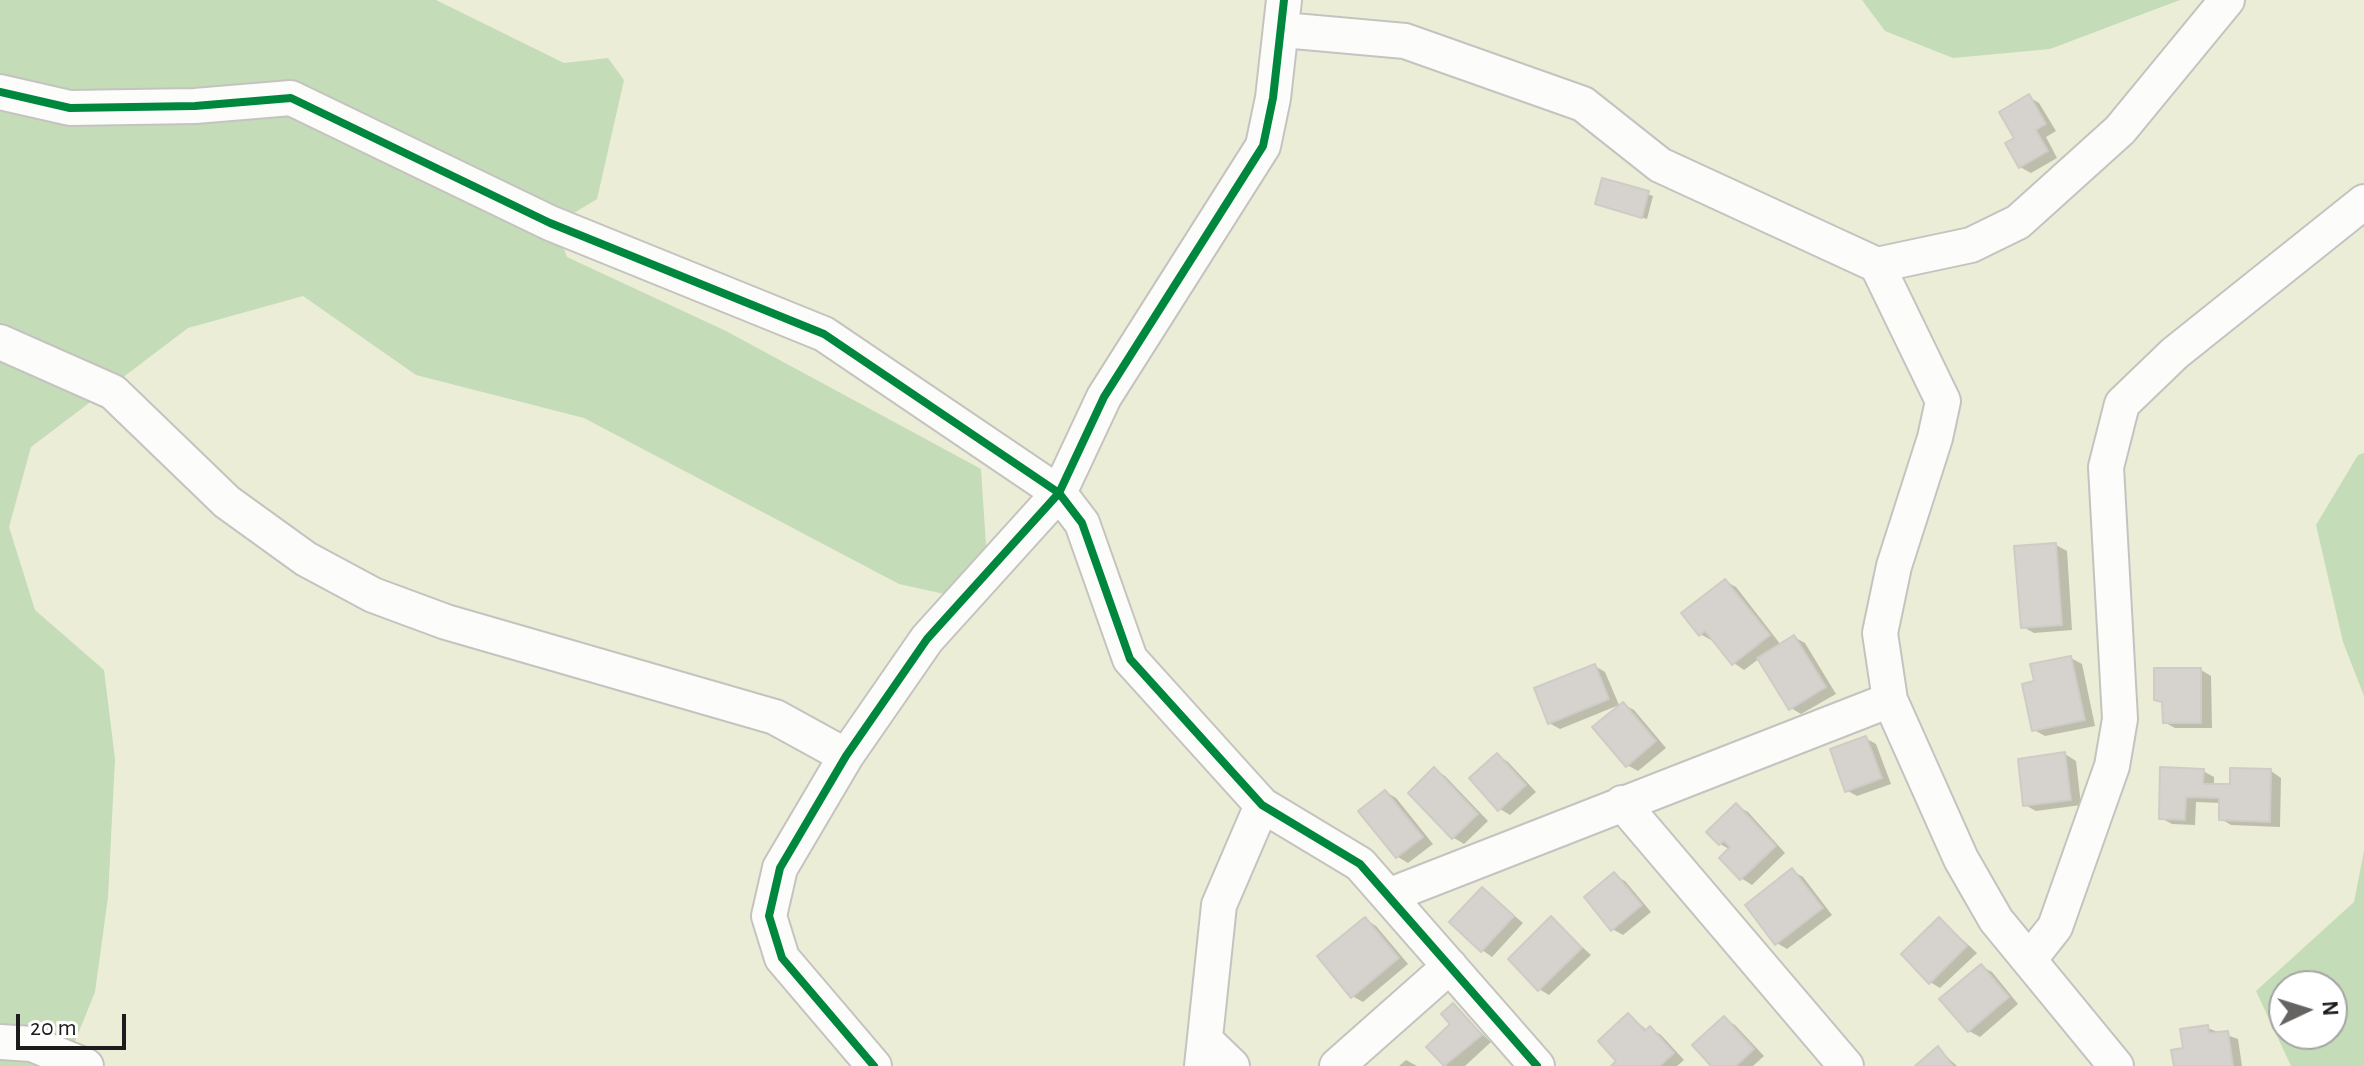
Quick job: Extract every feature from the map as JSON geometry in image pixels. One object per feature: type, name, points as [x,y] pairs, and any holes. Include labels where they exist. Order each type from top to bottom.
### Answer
[{"type":"street","points":[[874,1066],[782,958],[769,916],[780,868],[846,756],[927,639],[1059,493],[1104,397],[1263,146],[1284,15],[1405,41],[1583,104],[1660,165],[1877,265],[1971,245],[2018,222],[2120,130],[2227,0]]},
{"type":"street","points":[[0,92],[70,108],[195,106],[291,98],[550,223],[824,334],[1059,493],[1082,523],[1130,659],[1262,805],[1360,864],[1537,1066]]},
{"type":"street","points":[[2029,960],[2055,927],[2112,766],[2120,719],[2106,467],[2122,404],[2175,353],[2364,202]]},
{"type":"street","points":[[1877,265],[1943,401],[1935,438],[1894,566],[1880,633],[1890,700],[1961,859],[1996,920],[2116,1066]]},
{"type":"street","points":[[0,342],[113,392],[227,502],[306,559],[373,595],[446,622],[775,717],[846,756]]},
{"type":"street","points":[[1388,896],[1890,700]]},
{"type":"street","points":[[1622,803],[1846,1066]]},
{"type":"street","points":[[1232,1066],[1204,1053],[1219,905],[1262,805]]},
{"type":"street","points":[[1337,1066],[1450,966]]},
{"type":"street","points":[[0,1042],[32,1044],[86,1066]]},
{"type":"green space","points":[[0,0],[436,0],[564,63],[608,58],[624,80],[597,199],[554,225],[567,257],[726,331],[981,469],[987,561],[958,597],[899,584],[584,418],[416,375],[303,296],[188,328],[31,447],[9,527],[35,610],[104,670],[115,759],[108,897],[95,992],[65,1066],[0,1066]]},
{"type":"green space","points":[[436,0],[1862,0],[1885,31],[2050,49],[2180,0],[2364,0],[2364,453],[2358,455],[2343,641],[2364,696],[2364,851],[2354,902],[2280,970],[2268,970],[2268,981],[2257,991],[2268,1015],[2268,1050],[2284,1050],[2291,1066],[65,1066],[95,991],[108,897],[115,759],[104,670],[35,610],[9,527],[31,447],[188,328],[303,296],[416,375],[584,418],[899,584],[726,331],[567,257],[554,225],[613,119],[624,80],[608,58],[564,63]]},
{"type":"green space","points":[[1862,0],[2180,0],[2050,49],[1953,58],[1885,31]]},
{"type":"green space","points":[[2364,453],[2364,696],[2343,642],[2316,525],[2358,455]]},
{"type":"green space","points":[[2364,851],[2364,1066],[2291,1066],[2284,1050],[2348,1050],[2348,970],[2279,970],[2354,902]]},
{"type":"green space","points":[[2268,980],[2268,1017],[2256,991]]},
{"type":"building","points":[[2029,94],[2046,124],[2036,130],[2048,151],[2019,168],[2005,143],[2014,138],[1999,112]]},
{"type":"building","points":[[1602,178],[1649,191],[1642,218],[1595,204]]},
{"type":"building","points":[[2056,543],[2062,625],[2021,628],[2014,546]]},
{"type":"building","points":[[1725,579],[1770,635],[1732,665],[1705,631],[1699,636],[1681,613]]},
{"type":"building","points":[[1794,635],[1826,687],[1789,710],[1757,658]]},
{"type":"building","points":[[2071,656],[2085,720],[2032,731],[2022,684],[2034,681],[2030,664]]},
{"type":"building","points":[[1595,664],[1609,699],[1548,724],[1534,688]]},
{"type":"building","points":[[2154,668],[2201,668],[2201,723],[2163,723],[2162,702],[2154,700]]},
{"type":"building","points":[[1623,702],[1656,741],[1626,767],[1592,727]]},
{"type":"building","points":[[1866,736],[1882,778],[1845,792],[1830,749]]},
{"type":"building","points":[[2065,752],[2071,800],[2023,806],[2018,759]]},
{"type":"building","points":[[1497,753],[1526,785],[1498,811],[1469,778]]},
{"type":"building","points":[[1434,767],[1478,814],[1452,839],[1408,793]]},
{"type":"building","points":[[2160,767],[2204,769],[2203,784],[2230,784],[2230,768],[2271,769],[2270,822],[2219,820],[2219,798],[2186,797],[2185,820],[2159,819]]},
{"type":"building","points":[[1385,790],[1423,837],[1396,858],[1358,811]]},
{"type":"building","points":[[1736,803],[1776,846],[1740,880],[1719,858],[1730,847],[1724,841],[1719,845],[1706,832]]},
{"type":"building","points":[[1792,868],[1823,908],[1775,945],[1745,905]]},
{"type":"building","points":[[1614,872],[1642,905],[1611,931],[1584,897]]},
{"type":"building","points":[[1482,887],[1514,916],[1481,952],[1449,922]]},
{"type":"building","points":[[1551,916],[1582,948],[1538,991],[1508,959]]},
{"type":"building","points":[[1365,917],[1399,958],[1351,998],[1317,956]]},
{"type":"building","points":[[1939,917],[1967,946],[1929,984],[1901,954]]},
{"type":"building","points":[[1981,964],[2009,997],[1968,1032],[1939,999]]},
{"type":"building","points":[[1453,1003],[1482,1035],[1444,1066],[1426,1047],[1450,1024],[1441,1014]]},
{"type":"building","points":[[1628,1013],[1645,1031],[1650,1026],[1674,1053],[1660,1066],[1611,1066],[1616,1061],[1598,1041]]},
{"type":"building","points":[[1724,1016],[1754,1049],[1736,1066],[1711,1066],[1692,1045]]},
{"type":"building","points":[[2208,1025],[2209,1033],[2228,1031],[2233,1066],[2174,1066],[2171,1050],[2183,1048],[2180,1029]]},
{"type":"building","points":[[1938,1046],[1953,1066],[1915,1066]]},
{"type":"cycle path","points":[[874,1066],[782,958],[769,916],[780,868],[846,756],[927,639],[1059,493],[1104,397],[1263,146],[1273,98],[1284,0]]},
{"type":"cycle path","points":[[0,92],[70,108],[195,106],[291,98],[550,223],[824,334],[1059,493],[1082,523],[1130,659],[1262,805],[1360,864],[1537,1066]]}]
